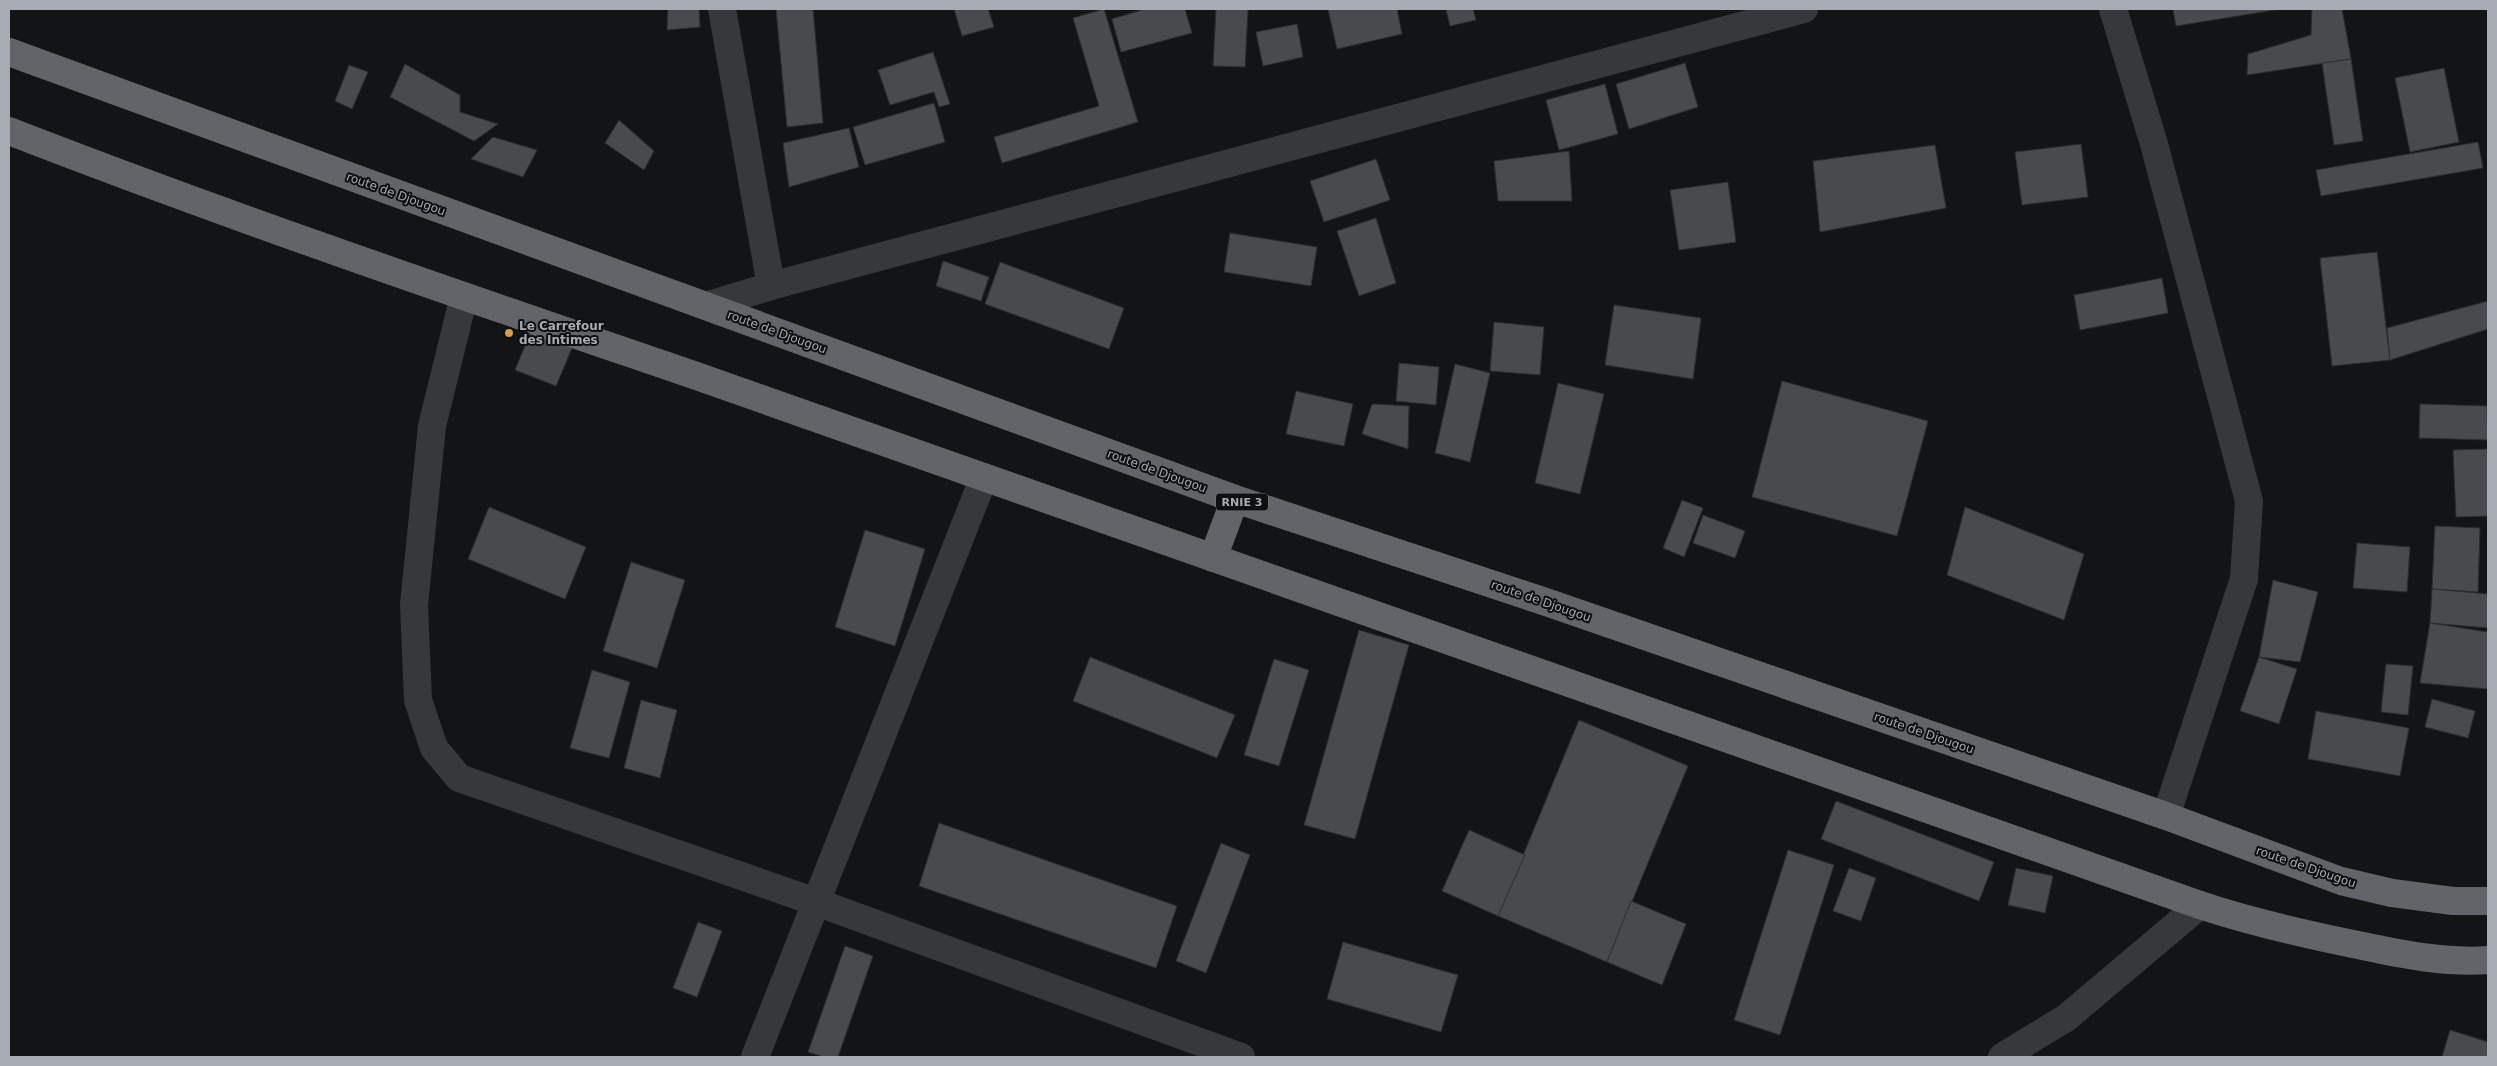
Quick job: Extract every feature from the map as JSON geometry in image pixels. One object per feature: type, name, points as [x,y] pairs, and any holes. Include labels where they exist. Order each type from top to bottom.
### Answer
[{"type":"highway","name":"route de Djougou","points":[[9,52],[1234,500],[1546,602],[2166,816],[2341,882],[2392,893],[2452,901],[2488,901]]},
{"type":"highway","points":[[9,131],[87,161],[464,296],[2200,905],[2260,925],[2411,956],[2471,961],[2488,960]]},
{"type":"highway","points":[[1213,558],[1234,500]]},
{"type":"street","points":[[722,9],[771,286]]},
{"type":"street","points":[[706,306],[771,286],[1804,9]]},
{"type":"street","points":[[2113,9],[2154,144],[2250,501],[2244,579],[2166,816]]},
{"type":"street","points":[[464,296],[432,426],[414,605],[418,700],[434,748],[459,778],[816,902],[1241,1057]]},
{"type":"street","points":[[754,1057],[984,477]]},
{"type":"street","points":[[2002,1057],[2066,1018],[2200,905]]},
{"type":"building","points":[[668,9],[699,9],[700,27],[667,30]]},
{"type":"building","points":[[776,9],[813,9],[823,123],[787,127]]},
{"type":"building","points":[[954,9],[988,9],[994,27],[962,36]]},
{"type":"building","points":[[1104,9],[1138,122],[1002,163],[994,137],[1099,106],[1073,18]]},
{"type":"building","points":[[1145,9],[1185,9],[1192,33],[1121,52],[1112,19]]},
{"type":"building","points":[[1216,9],[1248,9],[1245,67],[1213,66]]},
{"type":"building","points":[[1328,9],[1397,9],[1402,34],[1337,49]]},
{"type":"building","points":[[1446,9],[1473,9],[1476,20],[1450,26]]},
{"type":"building","points":[[2173,9],[2281,9],[2176,26]]},
{"type":"building","points":[[2312,9],[2342,9],[2351,59],[2247,75],[2248,54],[2311,35]]},
{"type":"building","points":[[1297,24],[1303,57],[1263,66],[1256,32]]},
{"type":"building","points":[[933,52],[950,104],[939,107],[934,92],[890,105],[878,70]]},
{"type":"building","points":[[2351,59],[2363,141],[2334,145],[2322,63]]},
{"type":"building","points":[[1685,63],[1698,107],[1629,129],[1616,84]]},
{"type":"building","points":[[405,64],[460,95],[460,112],[498,124],[474,141],[390,97]]},
{"type":"building","points":[[349,65],[368,72],[352,109],[335,101]]},
{"type":"building","points":[[2444,68],[2459,142],[2410,152],[2395,78]]},
{"type":"building","points":[[1605,84],[1618,134],[1559,150],[1546,100]]},
{"type":"building","points":[[934,103],[945,142],[865,165],[853,127]]},
{"type":"building","points":[[619,120],[654,151],[644,170],[605,143]]},
{"type":"building","points":[[849,128],[859,167],[789,187],[783,143]]},
{"type":"building","points":[[493,137],[537,150],[523,177],[471,159]]},
{"type":"building","points":[[2478,142],[2483,168],[2321,196],[2316,170]]},
{"type":"building","points":[[2081,144],[2088,197],[2022,205],[2015,152]]},
{"type":"building","points":[[1935,145],[1946,208],[1820,232],[1813,161]]},
{"type":"building","points":[[1569,151],[1572,201],[1498,201],[1494,161]]},
{"type":"building","points":[[1376,159],[1390,200],[1324,222],[1310,181]]},
{"type":"building","points":[[1728,182],[1736,242],[1679,250],[1670,190]]},
{"type":"building","points":[[1376,218],[1396,283],[1359,296],[1337,231]]},
{"type":"building","points":[[1230,233],[1317,247],[1311,286],[1224,272]]},
{"type":"building","points":[[2377,252],[2390,360],[2332,366],[2320,258]]},
{"type":"building","points":[[943,261],[989,277],[981,301],[936,286]]},
{"type":"building","points":[[1000,262],[1124,308],[1109,349],[985,304]]},
{"type":"building","points":[[2162,278],[2168,313],[2080,330],[2074,295]]},
{"type":"building","points":[[2488,301],[2488,329],[2390,360],[2387,328]]},
{"type":"building","points":[[1614,305],[1701,318],[1693,379],[1605,365]]},
{"type":"building","points":[[1494,322],[1544,327],[1540,375],[1490,371]]},
{"type":"building","points":[[534,324],[575,341],[556,386],[515,370]]},
{"type":"building","points":[[1399,363],[1439,367],[1436,405],[1396,401]]},
{"type":"building","points":[[1455,364],[1490,373],[1470,462],[1435,453]]},
{"type":"building","points":[[1782,381],[1928,421],[1897,536],[1752,497]]},
{"type":"building","points":[[1558,383],[1604,394],[1580,494],[1535,483]]},
{"type":"building","points":[[1296,391],[1353,404],[1344,446],[1286,434]]},
{"type":"building","points":[[1372,404],[1409,406],[1408,449],[1362,434]]},
{"type":"building","points":[[2420,404],[2487,406],[2488,440],[2419,438]]},
{"type":"building","points":[[2488,449],[2488,516],[2456,517],[2453,450]]},
{"type":"building","points":[[1682,500],[1703,508],[1684,557],[1663,548]]},
{"type":"building","points":[[489,507],[586,547],[565,599],[468,559]]},
{"type":"building","points":[[1965,507],[2084,554],[2064,620],[1947,575]]},
{"type":"building","points":[[1703,515],[1745,531],[1735,558],[1693,543]]},
{"type":"building","points":[[2435,526],[2480,528],[2478,592],[2432,589]]},
{"type":"building","points":[[865,530],[925,549],[895,646],[835,627]]},
{"type":"building","points":[[2357,543],[2410,547],[2407,592],[2353,588]]},
{"type":"building","points":[[631,562],[685,580],[657,668],[603,651]]},
{"type":"building","points":[[2273,580],[2318,592],[2300,662],[2259,657]]},
{"type":"building","points":[[2432,589],[2488,594],[2488,628],[2430,623]]},
{"type":"building","points":[[2430,623],[2488,632],[2488,689],[2420,683]]},
{"type":"building","points":[[1359,630],[1409,645],[1355,839],[1304,825]]},
{"type":"building","points":[[1090,657],[1235,715],[1217,758],[1073,701]]},
{"type":"building","points":[[2259,657],[2297,669],[2279,724],[2240,711]]},
{"type":"building","points":[[1274,659],[1309,670],[1279,766],[1244,755]]},
{"type":"building","points":[[2386,664],[2413,666],[2408,715],[2381,712]]},
{"type":"building","points":[[592,670],[630,682],[609,758],[570,748]]},
{"type":"building","points":[[2432,699],[2475,711],[2468,738],[2425,727]]},
{"type":"building","points":[[641,700],[677,710],[660,778],[624,768]]},
{"type":"building","points":[[2316,711],[2409,728],[2400,776],[2308,759]]},
{"type":"building","points":[[1579,720],[1688,766],[1607,962],[1498,916]]},
{"type":"building","points":[[1836,801],[1994,862],[1979,901],[1821,839]]},
{"type":"building","points":[[939,823],[1177,906],[1156,968],[919,886]]},
{"type":"building","points":[[1469,830],[1525,855],[1498,916],[1442,891]]},
{"type":"building","points":[[1221,843],[1250,855],[1206,973],[1176,961]]},
{"type":"building","points":[[1788,850],[1834,865],[1780,1035],[1734,1020]]},
{"type":"building","points":[[1849,868],[1876,878],[1861,921],[1833,911]]},
{"type":"building","points":[[2016,868],[2053,876],[2045,913],[2008,905]]},
{"type":"building","points":[[1631,901],[1686,924],[1662,985],[1607,962]]},
{"type":"building","points":[[698,922],[722,931],[697,997],[673,988]]},
{"type":"building","points":[[1343,942],[1458,975],[1441,1032],[1327,999]]},
{"type":"building","points":[[845,946],[873,956],[838,1057],[824,1057],[808,1052]]},
{"type":"building","points":[[2450,1030],[2488,1042],[2488,1057],[2442,1057]]},
{"type":"place","name":"Le Carrefour des Intimes","points":[[509,333]]}]
